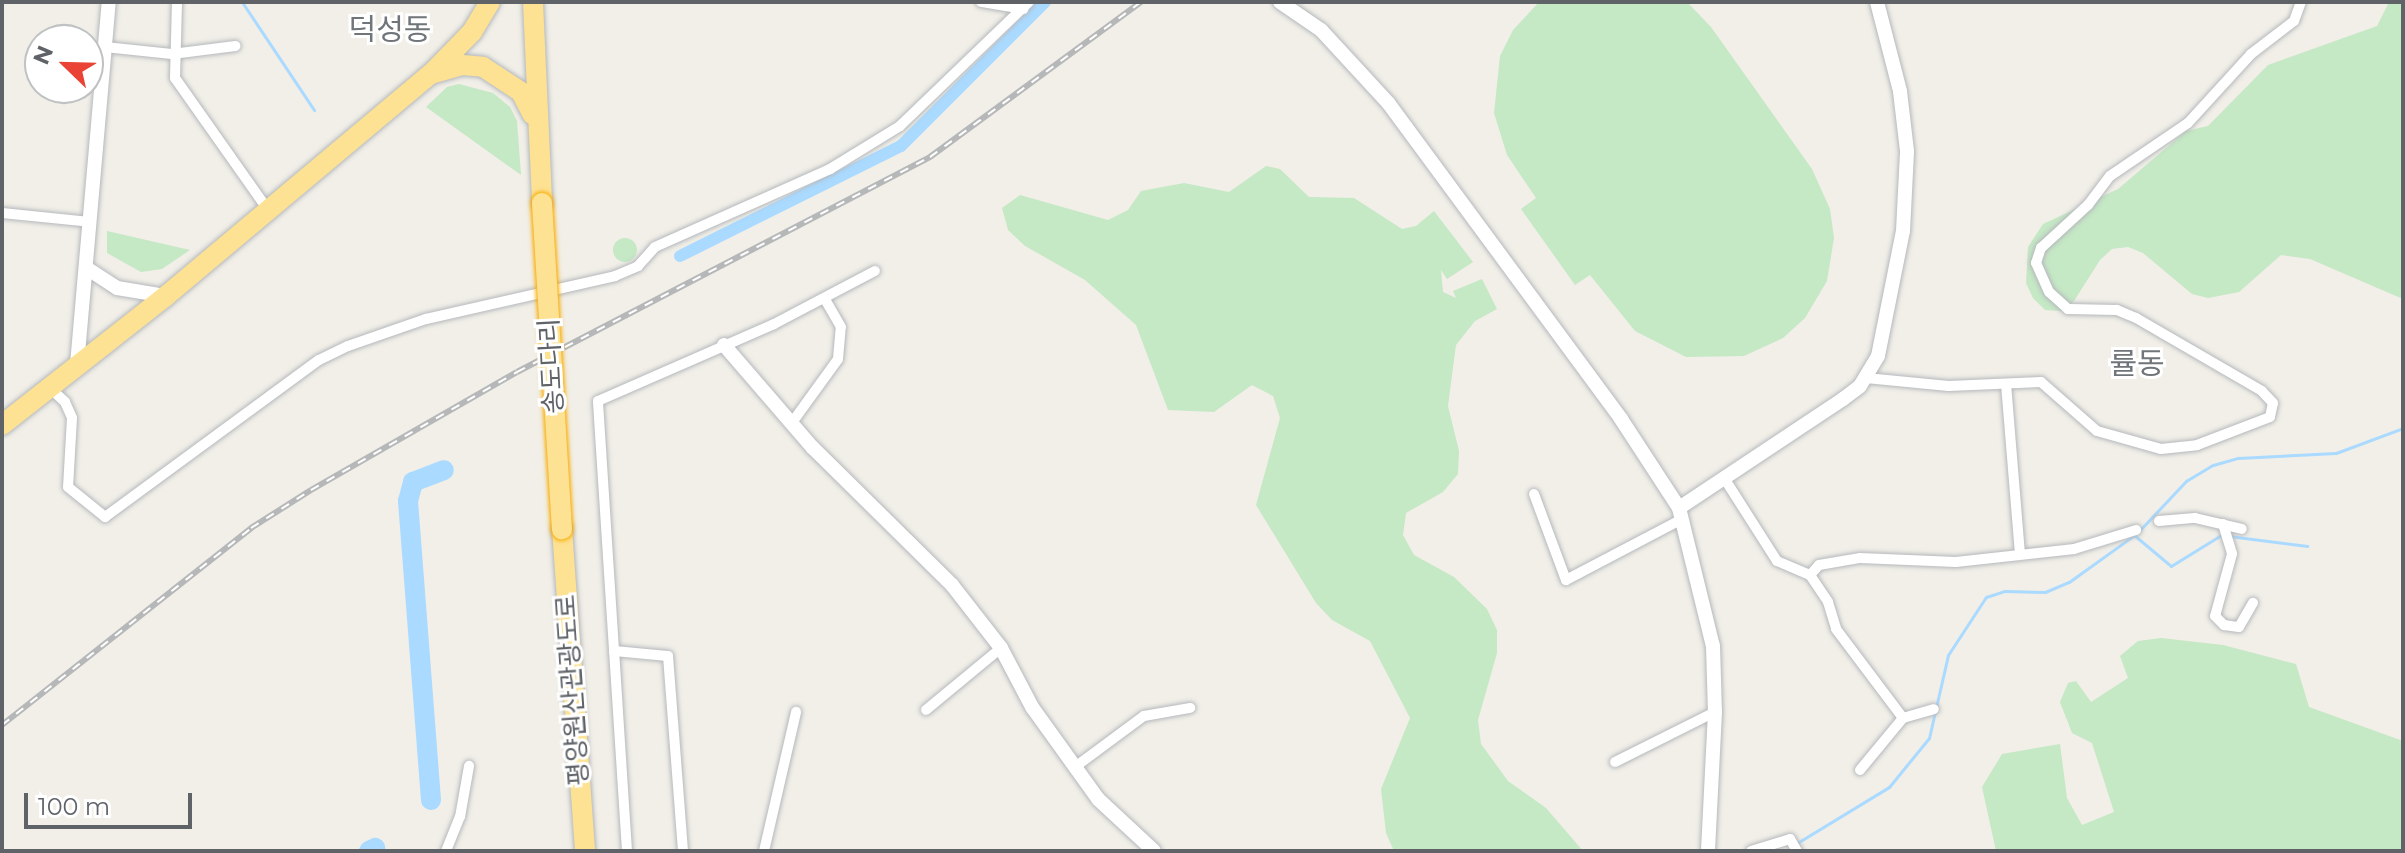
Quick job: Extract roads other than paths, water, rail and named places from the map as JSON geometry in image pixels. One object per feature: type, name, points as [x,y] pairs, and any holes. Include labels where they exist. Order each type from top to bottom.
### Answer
[{"type":"highway","points":[[2,425],[166,296],[431,74],[472,32],[490,2]]},
{"type":"highway","points":[[533,2],[536,121]]},
{"type":"highway","points":[[431,74],[462,65],[483,67],[521,92],[536,121]]},
{"type":"highway","name":"송도다리","points":[[536,121],[562,529]]},
{"type":"highway","name":"평양원산관광도로","points":[[562,529],[585,851]]},
{"type":"main road","points":[[77,365],[88,269],[109,2]]},
{"type":"main road","points":[[1280,2],[1321,30],[1389,104],[1621,419],[1681,514],[1708,616],[1715,712],[1708,851]]},
{"type":"main road","points":[[1681,514],[1866,378],[1886,329],[1906,190],[1900,91],[1877,2]]},
{"type":"main road","points":[[88,269],[117,288],[166,296]]},
{"type":"main road","points":[[724,345],[791,424],[952,585],[1001,648],[1032,707],[1098,799],[1154,851]]},
{"type":"street","points":[[177,2],[172,54],[178,85],[268,210]]},
{"type":"street","points":[[981,2],[1026,5]]},
{"type":"street","points":[[1866,378],[1949,386],[2046,383],[2097,431],[2161,449],[2197,445],[2270,417],[2273,403],[2262,391],[2125,313],[2068,309],[2049,292],[2036,263],[2041,248],[2088,205],[2110,176],[2188,123],[2251,54],[2294,21],[2301,2]]},
{"type":"street","points":[[49,387],[65,402],[72,418],[68,487],[105,517],[338,351],[426,319],[615,276],[638,266],[655,247],[830,169],[900,126],[1026,5]]},
{"type":"street","points":[[105,47],[172,54],[235,46]]},
{"type":"street","points":[[2,213],[90,222]]},
{"type":"street","points":[[627,851],[598,401],[825,299],[875,271]]},
{"type":"street","points":[[791,424],[838,359],[841,327],[825,299]]},
{"type":"street","points":[[2006,384],[2020,554]]},
{"type":"street","points":[[1726,481],[1777,561],[1787,570],[1810,575]]},
{"type":"street","points":[[1534,494],[1566,580],[1681,514]]},
{"type":"street","points":[[2159,521],[2178,516],[2226,531],[2242,529]]},
{"type":"street","points":[[1810,575],[1819,565],[1860,558],[1956,562],[2074,549],[2136,530]]},
{"type":"street","points":[[2226,531],[2231,563],[2215,616],[2224,625],[2239,627],[2253,603]]},
{"type":"street","points":[[1810,575],[1841,636],[1903,718]]},
{"type":"street","points":[[926,710],[1001,648]]},
{"type":"street","points":[[614,651],[668,656],[683,851]]},
{"type":"street","points":[[1075,767],[1144,716],[1190,708]]},
{"type":"street","points":[[1860,770],[1903,718],[1934,709]]},
{"type":"street","points":[[764,851],[796,712]]},
{"type":"street","points":[[1615,762],[1715,712]]},
{"type":"street","points":[[446,851],[460,817],[469,766]]},
{"type":"street","points":[[1751,851],[1790,839],[1795,847]]},
{"type":"waterway","points":[[242,2],[314,110]]},
{"type":"waterway","points":[[680,256],[901,146],[1045,2]]},
{"type":"waterway","points":[[2139,531],[2186,481],[2213,465],[2238,458],[2336,453],[2403,428]]},
{"type":"waterway","points":[[431,800],[408,501],[413,482],[444,470]]},
{"type":"waterway","points":[[2134,535],[2171,566],[2221,535],[2307,546]]},
{"type":"waterway","points":[[1797,843],[1889,787],[1929,738],[1948,655],[1986,597],[2005,591],[2045,592],[2069,582],[2133,536]]},
{"type":"waterway","points":[[369,851],[375,848]]},
{"type":"railway","points":[[2,725],[251,528],[311,490],[517,372],[930,157],[1141,2]]},
{"type":"district","name":"덕성동","points":[[390,30]]},
{"type":"district","name":"률동","points":[[2137,364]]}]
